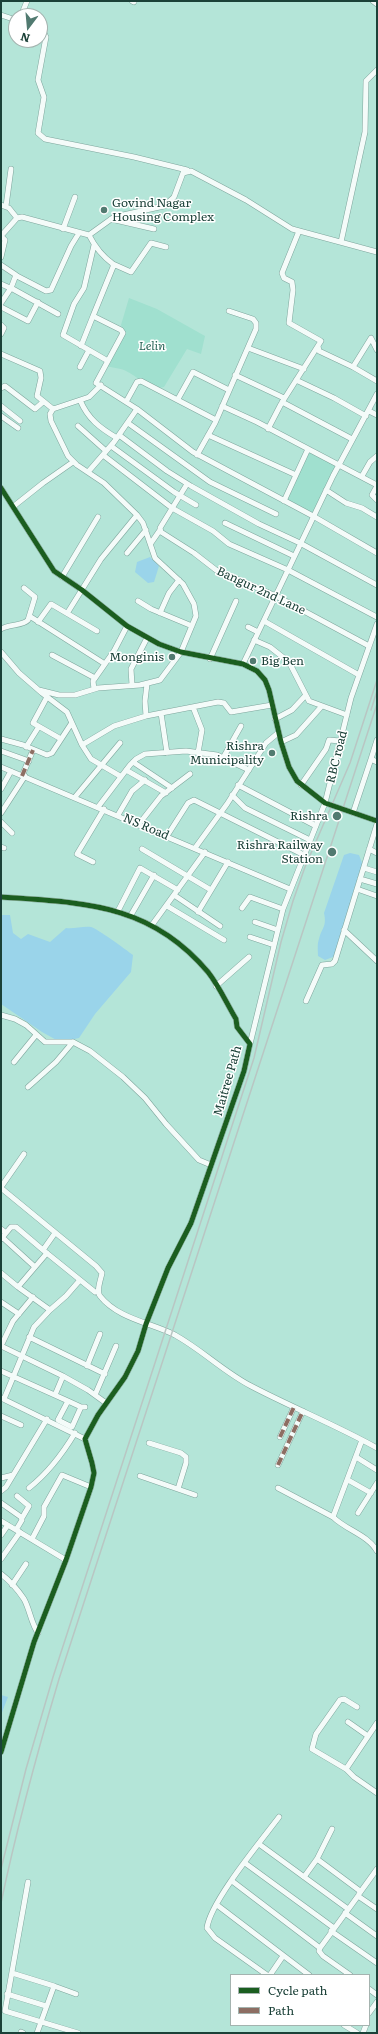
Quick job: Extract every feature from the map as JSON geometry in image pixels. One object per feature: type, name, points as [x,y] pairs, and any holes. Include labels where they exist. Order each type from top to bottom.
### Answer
[{"type":"street","points":[[373,1],[377,4]]},
{"type":"street","points":[[44,48],[38,80],[44,97],[38,133],[39,136],[44,139],[134,157],[191,171],[246,200],[292,229],[377,252]]},
{"type":"street","points":[[341,242],[365,132],[366,81],[377,70]]},
{"type":"street","points":[[11,169],[4,205],[17,218]]},
{"type":"street","points":[[1,257],[5,240],[1,236],[17,218],[22,217],[89,235],[111,219],[125,214],[164,206],[174,197],[183,173],[187,170]]},
{"type":"street","points":[[64,228],[75,197]]},
{"type":"street","points":[[111,219],[154,229]]},
{"type":"street","points":[[268,429],[283,400],[321,341],[289,323],[293,290],[292,282],[284,278],[282,273],[299,231]]},
{"type":"street","points":[[1,265],[16,276],[48,291],[51,290],[71,246],[79,233]]},
{"type":"street","points":[[89,235],[102,256],[113,264],[131,272],[151,242],[166,247]]},
{"type":"street","points":[[94,245],[84,288],[74,304],[64,332],[66,337],[108,361]]},
{"type":"street","points":[[81,346],[112,272],[113,264]]},
{"type":"street","points":[[1,303],[11,288],[16,276]]},
{"type":"street","points":[[1,284],[38,302],[58,314]]},
{"type":"street","points":[[1,307],[28,321],[38,302]]},
{"type":"street","points":[[198,455],[216,420],[256,329],[256,323],[253,319],[229,311]]},
{"type":"street","points":[[93,316],[121,330],[123,333],[96,381],[137,409],[198,455],[313,516],[377,553]]},
{"type":"street","points":[[1,325],[4,328],[1,334]]},
{"type":"street","points":[[353,368],[371,338],[377,350]]},
{"type":"street","points":[[318,346],[319,351],[329,357],[377,381]]},
{"type":"street","points":[[248,348],[304,369]]},
{"type":"street","points":[[80,366],[89,350]]},
{"type":"street","points":[[1,354],[40,371],[41,378],[37,396],[53,409]]},
{"type":"street","points":[[178,399],[193,372],[229,390]]},
{"type":"street","points":[[235,375],[283,400],[352,440]]},
{"type":"street","points":[[296,380],[334,398],[366,416]]},
{"type":"street","points":[[126,402],[140,381],[178,399],[216,420]]},
{"type":"street","points":[[39,690],[62,696],[79,695],[94,689],[147,684],[161,679],[181,652],[196,616],[194,604],[186,587],[156,559],[146,530],[137,515],[104,483],[73,462],[66,453],[51,421],[50,414],[53,409],[91,395],[101,385]]},
{"type":"street","points":[[1,388],[5,386],[35,409],[43,402]]},
{"type":"street","points":[[243,664],[313,516],[377,394]]},
{"type":"street","points":[[80,400],[89,417],[103,430],[118,436],[186,484],[259,524],[300,543],[377,585]]},
{"type":"street","points":[[1,406],[20,420]]},
{"type":"street","points":[[222,406],[362,476],[377,485],[372,495],[377,500]]},
{"type":"street","points":[[88,472],[111,446],[137,409]]},
{"type":"street","points":[[369,410],[377,415]]},
{"type":"street","points":[[1,416],[18,428]]},
{"type":"street","points":[[128,423],[210,482],[276,514]]},
{"type":"street","points":[[78,426],[104,453],[172,508],[213,531],[229,544],[288,570],[377,617]]},
{"type":"street","points":[[208,435],[296,475]]},
{"type":"street","points":[[111,446],[180,496],[196,505]]},
{"type":"street","points":[[284,501],[308,449]]},
{"type":"street","points":[[362,476],[376,458]]},
{"type":"street","points":[[14,506],[73,462]]},
{"type":"street","points":[[151,543],[186,484]]},
{"type":"street","points":[[1,488],[14,506],[51,567],[127,626],[158,644],[181,652],[210,659],[243,664],[257,671],[265,680],[278,733],[289,767],[301,785],[325,803],[377,823],[335,961],[332,964],[322,965],[306,1001]]},
{"type":"street","points":[[326,490],[346,503],[362,508],[377,517]]},
{"type":"street","points":[[68,612],[109,548],[137,515]]},
{"type":"street","points":[[62,577],[98,517]]},
{"type":"street","points":[[225,523],[294,556]]},
{"type":"street","points":[[127,553],[146,530]]},
{"type":"street","name":"Bangur 2nd Lane","points":[[160,530],[216,570],[276,596],[369,646]]},
{"type":"street","points":[[160,613],[169,593],[179,580]]},
{"type":"street","points":[[1,629],[13,624],[26,623],[30,617],[35,597],[24,588]]},
{"type":"street","points":[[138,601],[160,613],[192,626]]},
{"type":"street","points":[[210,659],[236,601]]},
{"type":"street","points":[[38,622],[51,604],[68,612],[97,630]]},
{"type":"street","points":[[30,617],[105,664]]},
{"type":"street","points":[[264,620],[359,675]]},
{"type":"street","name":"RBC road","points":[[250,1044],[283,909],[325,803],[347,715],[377,624]]},
{"type":"street","points":[[94,689],[93,685],[95,678],[127,626]]},
{"type":"street","points":[[248,627],[258,632]]},
{"type":"street","points":[[132,685],[131,669],[147,638]]},
{"type":"street","points":[[254,640],[270,647],[288,662],[309,701],[321,707],[347,715]]},
{"type":"street","points":[[1,652],[10,660],[19,673],[67,712],[71,724],[91,759],[120,776]]},
{"type":"street","points":[[52,655],[95,678]]},
{"type":"street","points":[[146,716],[145,701],[147,684]]},
{"type":"street","points":[[275,719],[292,710],[305,696]]},
{"type":"street","points":[[47,697],[33,720],[34,725],[61,739]]},
{"type":"street","points":[[82,745],[114,726],[146,716],[221,702],[228,711],[234,712],[272,705]]},
{"type":"street","points":[[193,707],[202,730],[198,753]]},
{"type":"street","points":[[281,742],[296,735],[321,707]]},
{"type":"street","points":[[161,713],[167,752]]},
{"type":"street","points":[[1,739],[26,747],[44,755],[50,754],[71,724]]},
{"type":"street","points":[[223,758],[241,726]]},
{"type":"street","points":[[26,747],[38,728]]},
{"type":"street","points":[[196,848],[266,743],[278,733]]},
{"type":"street","points":[[301,785],[326,749],[329,740],[340,741]]},
{"type":"street","points":[[353,813],[377,740]]},
{"type":"street","points":[[75,797],[120,743]]},
{"type":"street","points":[[1,813],[24,776],[33,750]]},
{"type":"street","points":[[1,751],[28,761]]},
{"type":"street","points":[[98,807],[120,776],[133,762],[145,754],[167,752],[217,755],[249,770]]},
{"type":"street","points":[[371,759],[377,762]]},
{"type":"street","points":[[133,762],[172,788]]},
{"type":"street","name":"NS Road","points":[[1,767],[118,815],[290,889]]},
{"type":"street","points":[[126,770],[166,793]]},
{"type":"street","points":[[1,789],[11,771]]},
{"type":"street","points":[[139,824],[166,793],[190,774]]},
{"type":"street","points":[[118,815],[132,791],[145,780]]},
{"type":"street","points":[[238,785],[316,826]]},
{"type":"street","points":[[232,795],[245,808],[310,840]]},
{"type":"street","points":[[167,836],[192,800],[196,800],[220,814],[304,855]]},
{"type":"street","points":[[93,862],[77,854],[104,810]]},
{"type":"street","points":[[1,822],[12,833]]},
{"type":"street","points":[[142,849],[212,890]]},
{"type":"street","points":[[369,849],[377,853]]},
{"type":"street","points":[[152,925],[205,852]]},
{"type":"street","points":[[198,912],[228,862]]},
{"type":"street","points":[[118,911],[138,868],[142,867],[178,890]]},
{"type":"street","points":[[364,868],[377,872]]},
{"type":"street","points":[[131,915],[154,875]]},
{"type":"street","points":[[360,879],[377,884]]},
{"type":"street","points":[[357,889],[377,896]]},
{"type":"street","points":[[174,895],[220,926]]},
{"type":"street","name":"Maitree Path","points":[[1,896],[78,902],[131,915],[162,930],[187,950],[209,973],[236,1019],[237,1027],[250,1044],[244,1070],[191,1223],[168,1268],[146,1324],[138,1351],[125,1377],[88,1430],[86,1439]]},
{"type":"street","points":[[242,908],[250,897],[283,909]]},
{"type":"street","points":[[167,906],[224,940]]},
{"type":"street","points":[[255,922],[278,930]]},
{"type":"street","points":[[344,930],[377,961]]},
{"type":"street","points":[[250,937],[274,945]]},
{"type":"street","points":[[216,986],[249,957]]},
{"type":"street","points":[[1,1015],[21,1022],[45,1042],[73,1042],[90,1051],[123,1077],[145,1098],[166,1124],[199,1160],[211,1165]]},
{"type":"street","points":[[14,1062],[36,1035]]},
{"type":"street","points":[[28,1087],[47,1071],[73,1042]]},
{"type":"street","points":[[24,1154],[1,1188],[102,1273],[98,1291],[99,1296],[111,1306],[146,1324],[175,1335],[229,1373],[377,1448]]},
{"type":"street","points":[[3,1236],[13,1226],[19,1227],[45,1252],[95,1292]]},
{"type":"street","points":[[1,1229],[3,1236],[35,1267]]},
{"type":"street","points":[[18,1288],[35,1267],[55,1233]]},
{"type":"street","points":[[1,1273],[18,1288],[50,1310]]},
{"type":"street","points":[[1,1752],[14,1703],[66,1560],[94,1473],[86,1439],[3,1398],[15,1377],[22,1355],[34,1327],[80,1280]]},
{"type":"street","points":[[33,1297],[13,1321],[1,1346],[63,1376],[106,1403]]},
{"type":"street","points":[[1,1302],[19,1314]]},
{"type":"street","points":[[87,1366],[100,1334]]},
{"type":"street","points":[[29,1337],[105,1374]]},
{"type":"street","points":[[95,1395],[116,1346]]},
{"type":"street","points":[[1,1371],[83,1407],[72,1427],[58,1420],[68,1401]]},
{"type":"street","points":[[55,1395],[63,1376]]},
{"type":"street","points":[[280,1437],[294,1407]]},
{"type":"street","points":[[278,1465],[303,1411]]},
{"type":"street","points":[[1,1416],[21,1425]]},
{"type":"street","points":[[1,1491],[6,1487],[47,1419]]},
{"type":"street","points":[[29,1488],[52,1465],[66,1448],[75,1433]]},
{"type":"street","points":[[333,1517],[362,1440]]},
{"type":"street","points":[[150,1443],[186,1456],[186,1462],[178,1489]]},
{"type":"street","points":[[356,1457],[377,1470]]},
{"type":"street","points":[[1,1478],[13,1475]]},
{"type":"street","points":[[32,1539],[44,1516],[44,1507],[62,1475],[91,1486]]},
{"type":"street","points":[[140,1476],[195,1495]]},
{"type":"street","points":[[348,1480],[371,1493]]},
{"type":"street","points":[[358,1513],[377,1483]]},
{"type":"street","points":[[278,1488],[333,1517],[338,1522],[373,1545],[377,1551]]},
{"type":"street","points":[[1,1559],[18,1531],[22,1518],[29,1506],[17,1496]]},
{"type":"street","points":[[1,1503],[22,1518]]},
{"type":"street","points":[[1,1521],[66,1560]]},
{"type":"street","points":[[1,1536],[8,1525]]},
{"type":"street","points":[[12,1585],[26,1564]]},
{"type":"street","points":[[1,1574],[24,1599],[38,1634]]},
{"type":"street","points":[[357,1707],[344,1699],[340,1700],[316,1734],[311,1748],[346,1769],[354,1777],[377,1793]]},
{"type":"street","points":[[348,1722],[368,1736]]},
{"type":"street","points":[[346,1769],[376,1726]]},
{"type":"street","points":[[266,1974],[229,1949],[208,1931],[207,1922],[245,1862],[279,1817]]},
{"type":"street","points":[[304,1877],[317,1859],[332,1829]]},
{"type":"street","points":[[259,1844],[304,1877],[377,1936]]},
{"type":"street","points":[[317,1859],[377,1909]]},
{"type":"street","points":[[245,1862],[377,1963]]},
{"type":"street","points":[[349,1974],[323,1956],[319,1951],[332,1930],[377,1869]]},
{"type":"street","points":[[232,1881],[320,1948]]},
{"type":"street","points":[[28,1882],[5,2011],[40,2021],[69,2032],[78,2033]]},
{"type":"street","points":[[217,1905],[308,1974]]},
{"type":"street","points":[[271,1974],[283,1956]]},
{"type":"street","points":[[12,1973],[76,1994]]},
{"type":"street","points":[[37,2033],[40,2021],[54,1986]]},
{"type":"street","points":[[7,1994],[46,2006]]},
{"type":"street","points":[[370,2012],[377,2002]]},
{"type":"street","points":[[346,2026],[357,2033]]},
{"type":"green space","name":"Lelin","points":[[129,298],[157,309],[205,336],[201,354],[187,349],[164,387],[153,387],[124,370],[107,366],[124,333],[121,325]]},
{"type":"green space","points":[[308,449],[339,465],[313,516],[284,501]]},
{"type":"water","points":[[150,557],[159,566],[154,582],[148,583],[135,572],[137,562]]},
{"type":"water","points":[[350,853],[359,855],[364,868],[336,951],[333,957],[325,960],[318,956],[318,941],[325,924],[324,913],[344,855]]},
{"type":"water","points":[[1,915],[10,915],[13,933],[21,939],[28,934],[50,942],[66,928],[91,927],[133,955],[131,972],[95,1014],[79,1038],[60,1042],[42,1032],[1,1004]]},
{"type":"water","points":[[1,1695],[8,1697],[1,1715]]},
{"type":"railway","points":[[1,1869],[26,1769],[53,1677],[254,1058],[281,942],[293,901],[305,867],[350,763],[377,680]]},
{"type":"railway","points":[[371,710],[377,691]]},
{"type":"railway","points":[[1,1903],[28,1790],[59,1679],[377,704]]},
{"type":"marked path","points":[[22,776],[33,750]]},
{"type":"marked path","points":[[280,1437],[294,1407]]},
{"type":"marked path","points":[[278,1465],[303,1411]]},
{"type":"cycle path","points":[[1,488],[54,571],[82,590],[127,626],[159,644],[181,652],[243,664],[257,671],[265,680],[269,690],[281,742],[289,767],[297,781],[325,803],[377,821]]},
{"type":"cycle path","points":[[1,897],[88,905],[114,911],[139,920],[163,932],[186,949],[212,977],[236,1019],[237,1027],[250,1044],[244,1071],[191,1223],[168,1268],[146,1324],[138,1351],[125,1377],[98,1415],[85,1439],[94,1473],[91,1487],[66,1560],[34,1642],[1,1752]]},
{"type":"place","name":"Govind Nagar Housing Complex","points":[[104,210]]},
{"type":"place","name":"Monginis","points":[[172,657]]},
{"type":"place","name":"Big Ben","points":[[253,661]]},
{"type":"place","name":"Rishra Municipality","points":[[272,753]]},
{"type":"place","name":"Rishra","points":[[337,816]]},
{"type":"place","name":"Rishra Railway Station","points":[[332,852]]}]
